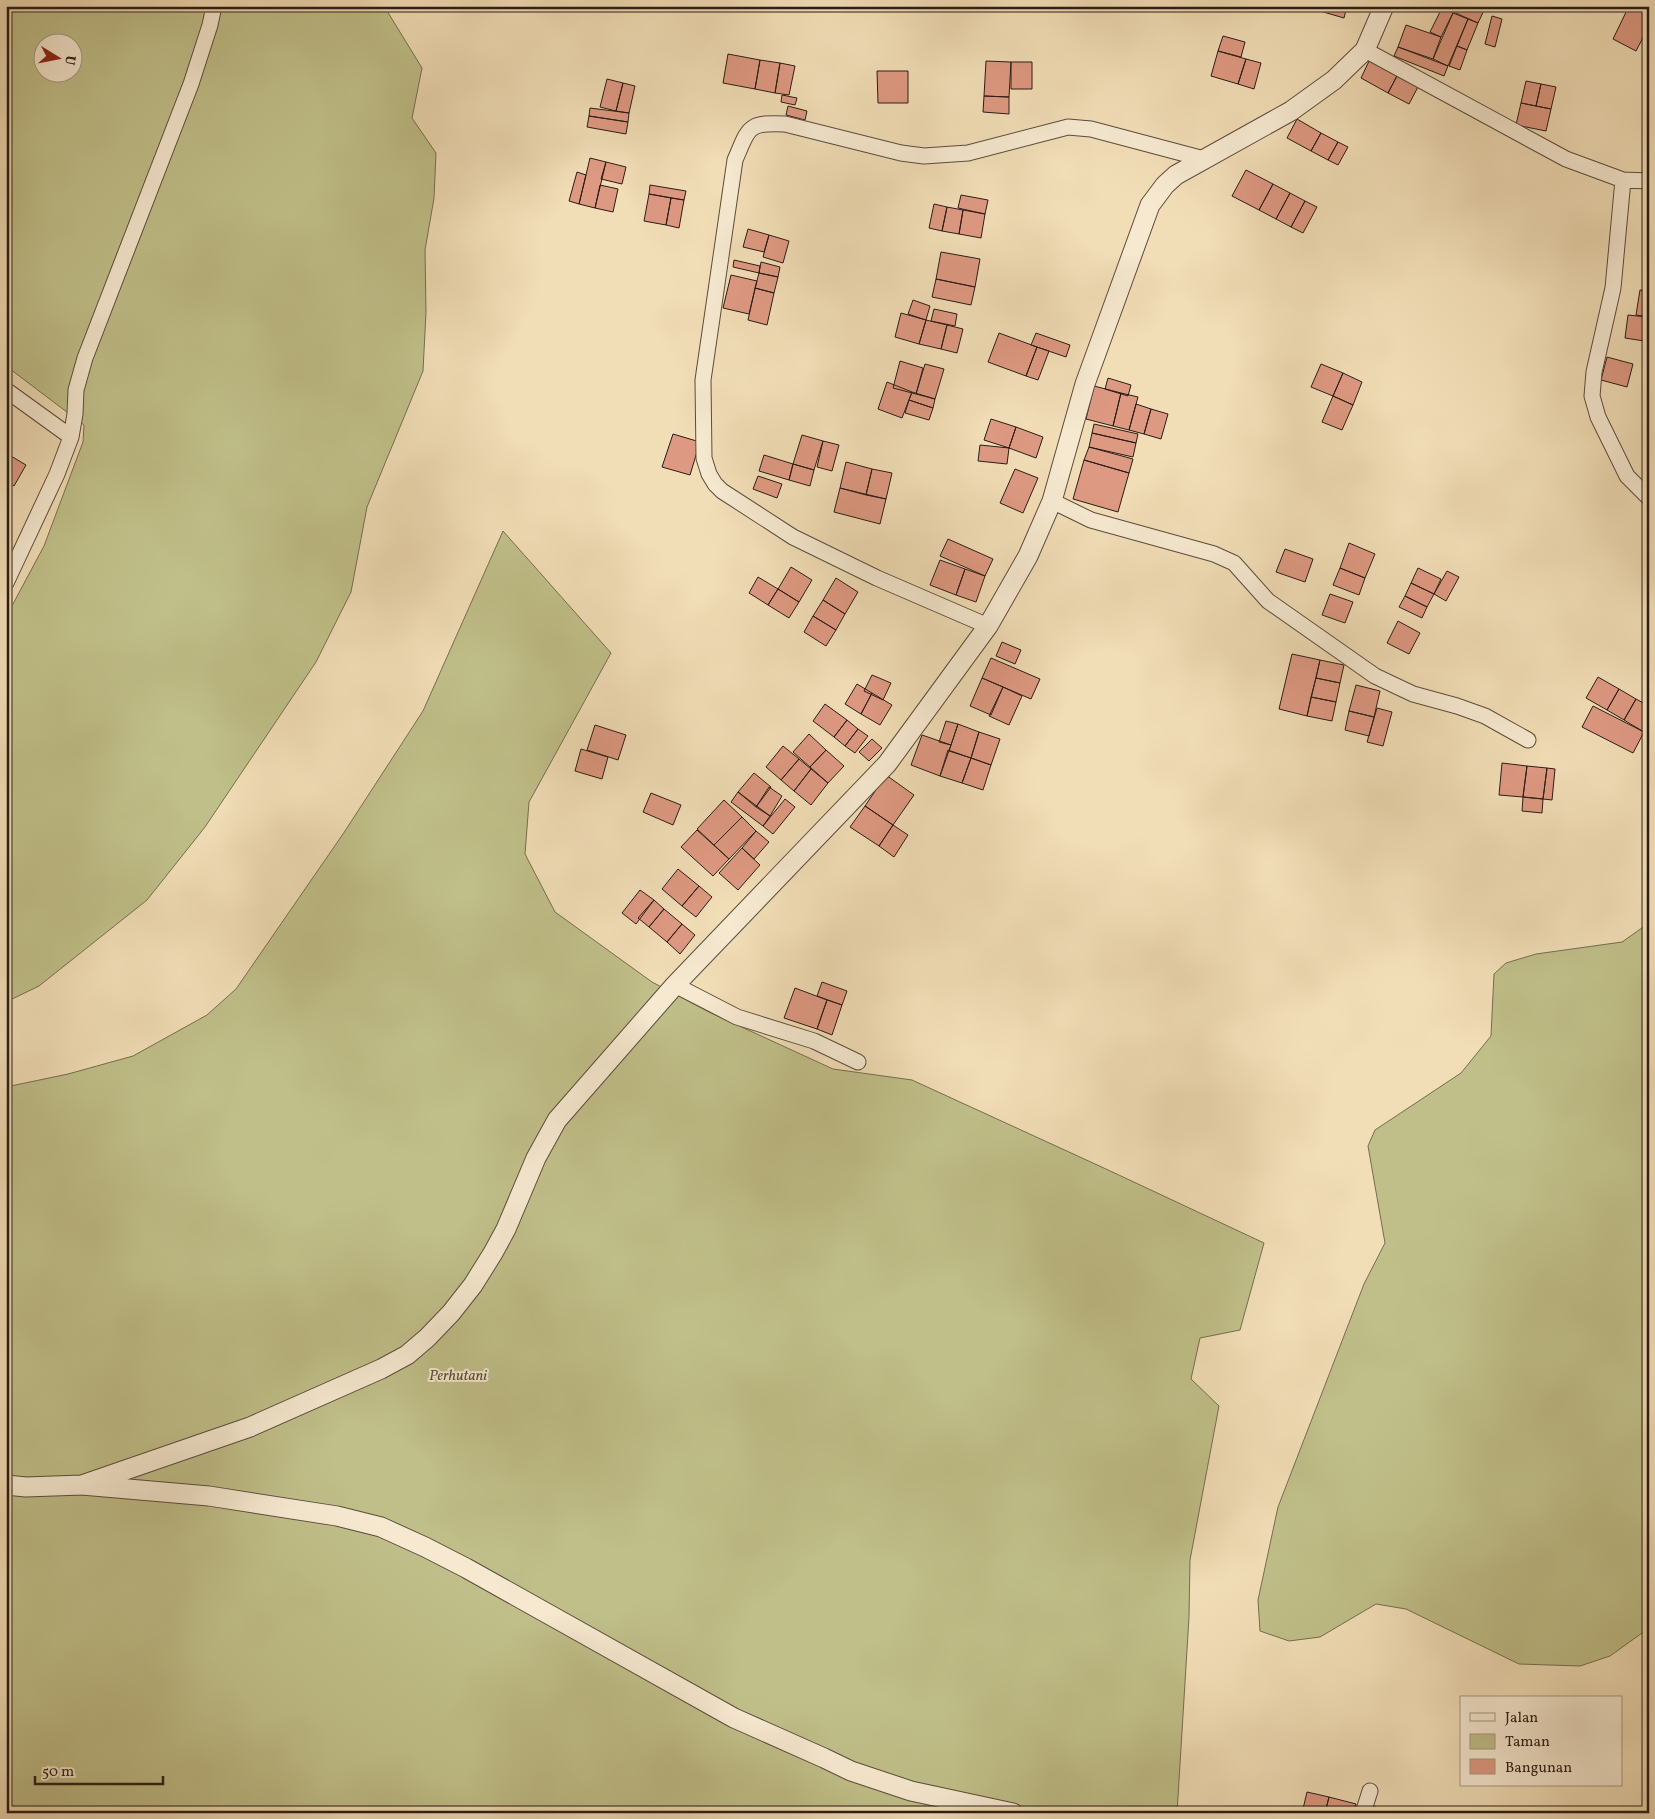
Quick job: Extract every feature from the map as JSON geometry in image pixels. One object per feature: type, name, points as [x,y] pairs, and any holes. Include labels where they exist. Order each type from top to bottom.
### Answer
[{"type":"street","points":[[6,583],[57,474],[71,437],[75,414],[76,390],[85,358],[191,84],[210,25],[214,6]]},
{"type":"street","points":[[82,1485],[250,1427],[381,1369],[407,1354],[427,1338],[451,1313],[473,1285],[493,1253],[506,1229],[536,1158],[557,1120],[675,985],[887,764],[988,626],[1028,556],[1052,501],[1085,384],[1150,205],[1165,185],[1176,175],[1291,111],[1334,80],[1365,50],[1384,6]]},
{"type":"street","points":[[1365,50],[1566,159],[1623,180],[1649,180]]},
{"type":"street","points":[[988,626],[877,578],[794,537],[722,492],[709,474],[704,458],[704,380],[735,160],[744,139],[755,126],[765,123],[784,124],[901,153],[924,156],[968,153],[1015,142],[1053,129],[1068,127],[1091,129],[1204,159]]},
{"type":"street","points":[[1623,180],[1613,288],[1594,372],[1592,396],[1598,417],[1627,476],[1649,498]]},
{"type":"street","points":[[6,390],[71,437]]},
{"type":"street","points":[[1052,501],[1091,520],[1196,548],[1234,563],[1268,602],[1375,676],[1413,694],[1485,716],[1528,740]]},
{"type":"street","points":[[675,985],[737,1017],[814,1041],[858,1062]]},
{"type":"street","points":[[6,1485],[26,1487],[82,1485],[209,1496],[338,1516],[381,1526],[458,1564],[734,1718],[851,1771],[911,1791],[1012,1813]]},
{"type":"street","points":[[1363,1813],[1370,1791]]},
{"type":"green space","points":[[6,6],[384,6],[422,68],[412,118],[436,153],[434,198],[425,250],[426,312],[423,371],[367,507],[351,592],[316,662],[205,827],[147,900],[39,986],[6,1002],[6,617],[44,546],[83,442],[84,425],[6,366]]},
{"type":"green space","name":"Perhutani","points":[[503,531],[611,653],[529,802],[525,854],[555,912],[652,982],[709,1012],[833,1069],[912,1080],[1264,1243],[1240,1330],[1200,1338],[1191,1379],[1219,1406],[1190,1560],[1189,1617],[1177,1813],[6,1813],[6,1087],[68,1074],[133,1056],[207,1015],[236,989],[343,834],[423,711]]},
{"type":"green space","points":[[1649,923],[1649,1628],[1610,1656],[1580,1666],[1519,1664],[1406,1609],[1376,1604],[1320,1637],[1289,1641],[1260,1631],[1258,1600],[1278,1507],[1364,1284],[1385,1243],[1368,1146],[1375,1130],[1461,1073],[1491,1036],[1494,974],[1506,963],[1536,954],[1622,942]]},
{"type":"building","points":[[1322,6],[1347,6],[1344,18],[1320,11]]},
{"type":"building","points":[[1440,6],[1486,6],[1478,23]]},
{"type":"building","points":[[1629,6],[1649,6],[1649,26],[1636,51],[1613,39]]},
{"type":"building","points":[[1442,8],[1453,13],[1441,37],[1430,32]]},
{"type":"building","points":[[1453,13],[1468,19],[1448,66],[1433,59]]},
{"type":"building","points":[[1492,16],[1502,19],[1495,47],[1485,44]]},
{"type":"building","points":[[1468,19],[1478,23],[1467,50],[1457,46]]},
{"type":"building","points":[[1406,25],[1441,37],[1433,59],[1398,47]]},
{"type":"building","points":[[1223,36],[1245,42],[1241,57],[1218,51]]},
{"type":"building","points":[[1457,46],[1467,50],[1460,70],[1449,66]]},
{"type":"building","points":[[1398,47],[1448,66],[1444,76],[1394,56]]},
{"type":"building","points":[[1218,51],[1246,59],[1238,84],[1211,76]]},
{"type":"building","points":[[728,54],[760,60],[755,89],[723,83]]},
{"type":"building","points":[[1246,59],[1261,63],[1254,89],[1238,84]]},
{"type":"building","points":[[1370,59],[1398,74],[1388,93],[1361,78]]},
{"type":"building","points":[[760,60],[780,63],[775,93],[755,89]]},
{"type":"building","points":[[986,61],[1011,62],[1009,97],[984,96]]},
{"type":"building","points":[[1011,62],[1032,62],[1032,89],[1011,89]]},
{"type":"building","points":[[780,63],[795,66],[789,95],[775,93]]},
{"type":"building","points":[[877,71],[908,71],[908,103],[878,103]]},
{"type":"building","points":[[1398,74],[1419,85],[1409,104],[1388,93]]},
{"type":"building","points":[[607,79],[623,83],[616,111],[600,107]]},
{"type":"building","points":[[1526,81],[1541,84],[1536,106],[1521,103]]},
{"type":"building","points":[[623,83],[635,86],[629,113],[616,111]]},
{"type":"building","points":[[1541,84],[1556,87],[1551,109],[1536,106]]},
{"type":"building","points":[[782,95],[797,98],[795,105],[781,102]]},
{"type":"building","points":[[984,96],[1009,97],[1009,114],[983,112]]},
{"type":"building","points":[[1521,103],[1551,109],[1546,131],[1516,125]]},
{"type":"building","points":[[788,106],[807,111],[805,120],[786,115]]},
{"type":"building","points":[[590,108],[629,113],[628,122],[589,116]]},
{"type":"building","points":[[589,116],[628,122],[626,134],[587,127]]},
{"type":"building","points":[[1297,119],[1321,133],[1311,151],[1287,138]]},
{"type":"building","points":[[1321,133],[1338,142],[1328,160],[1311,151]]},
{"type":"building","points":[[1338,142],[1348,147],[1338,165],[1328,160]]},
{"type":"building","points":[[590,158],[606,162],[595,208],[579,204]]},
{"type":"building","points":[[606,162],[626,167],[622,184],[601,179]]},
{"type":"building","points":[[1246,170],[1273,184],[1259,210],[1232,196]]},
{"type":"building","points":[[577,172],[586,175],[579,204],[569,201]]},
{"type":"building","points":[[1273,184],[1290,193],[1276,219],[1259,210]]},
{"type":"building","points":[[600,185],[618,189],[613,212],[595,208]]},
{"type":"building","points":[[650,185],[686,191],[684,200],[649,194]]},
{"type":"building","points":[[1290,193],[1305,201],[1291,227],[1276,219]]},
{"type":"building","points":[[649,194],[671,198],[666,225],[644,221]]},
{"type":"building","points":[[961,195],[988,200],[985,214],[958,208]]},
{"type":"building","points":[[671,198],[684,200],[679,228],[666,225]]},
{"type":"building","points":[[1305,201],[1317,207],[1303,233],[1291,227]]},
{"type":"building","points":[[934,204],[947,207],[942,231],[929,228]]},
{"type":"building","points":[[947,207],[963,210],[959,234],[942,231]]},
{"type":"building","points":[[963,210],[985,214],[981,238],[959,234]]},
{"type":"building","points":[[748,229],[769,235],[764,252],[743,247]]},
{"type":"building","points":[[769,235],[789,241],[783,263],[763,257]]},
{"type":"building","points":[[941,252],[980,259],[975,287],[936,279]]},
{"type":"building","points":[[734,260],[760,266],[759,273],[733,267]]},
{"type":"building","points":[[761,262],[780,267],[778,277],[759,273]]},
{"type":"building","points":[[759,273],[778,277],[774,293],[755,288]]},
{"type":"building","points":[[731,275],[757,281],[749,314],[723,308]]},
{"type":"building","points":[[936,279],[975,287],[971,305],[932,297]]},
{"type":"building","points":[[755,288],[774,293],[767,325],[748,320]]},
{"type":"building","points":[[1640,290],[1649,291],[1649,317],[1636,315]]},
{"type":"building","points":[[913,300],[930,306],[926,320],[908,314]]},
{"type":"building","points":[[934,309],[957,314],[955,326],[931,321]]},
{"type":"building","points":[[901,313],[926,320],[919,344],[895,337]]},
{"type":"building","points":[[1628,315],[1647,317],[1644,341],[1625,338]]},
{"type":"building","points":[[1647,317],[1649,318],[1649,342],[1644,341]]},
{"type":"building","points":[[926,320],[947,325],[941,349],[919,344]]},
{"type":"building","points":[[947,325],[963,329],[957,353],[941,349]]},
{"type":"building","points":[[999,333],[1037,347],[1026,376],[988,362]]},
{"type":"building","points":[[1036,333],[1070,345],[1066,357],[1031,345]]},
{"type":"building","points":[[1037,347],[1049,351],[1038,380],[1026,376]]},
{"type":"building","points":[[1607,357],[1633,364],[1627,387],[1601,380]]},
{"type":"building","points":[[900,361],[923,368],[916,394],[893,388]]},
{"type":"building","points":[[925,364],[944,369],[935,399],[916,394]]},
{"type":"building","points":[[1321,364],[1343,373],[1333,396],[1311,387]]},
{"type":"building","points":[[1343,373],[1362,382],[1353,405],[1333,396]]},
{"type":"building","points":[[1108,378],[1131,385],[1128,396],[1105,389]]},
{"type":"building","points":[[887,382],[912,392],[902,418],[878,409]]},
{"type":"building","points":[[1094,386],[1121,393],[1113,426],[1086,419]]},
{"type":"building","points":[[912,392],[935,399],[933,408],[909,400]]},
{"type":"building","points":[[1121,393],[1138,397],[1129,430],[1113,426]]},
{"type":"building","points":[[1333,396],[1353,405],[1342,430],[1322,422]]},
{"type":"building","points":[[909,400],[933,408],[929,420],[905,413]]},
{"type":"building","points":[[1136,404],[1151,409],[1144,434],[1129,430]]},
{"type":"building","points":[[1151,409],[1168,414],[1161,439],[1144,434]]},
{"type":"building","points":[[991,419],[1016,427],[1009,448],[984,440]]},
{"type":"building","points":[[1094,424],[1138,434],[1136,443],[1092,433]]},
{"type":"building","points":[[1016,427],[1043,437],[1036,458],[1009,448]]},
{"type":"building","points":[[1092,433],[1136,443],[1133,457],[1089,447]]},
{"type":"building","points":[[673,434],[700,442],[690,475],[662,467]]},
{"type":"building","points":[[802,435],[823,441],[814,470],[793,464]]},
{"type":"building","points":[[823,441],[839,445],[832,471],[817,467]]},
{"type":"building","points":[[980,445],[1009,448],[1007,464],[978,461]]},
{"type":"building","points":[[1089,447],[1133,459],[1129,473],[1084,460]]},
{"type":"building","points":[[764,455],[793,464],[789,480],[759,471]]},
{"type":"building","points":[[11,456],[26,465],[14,486],[6,481],[6,464]]},
{"type":"building","points":[[1084,460],[1129,473],[1118,512],[1073,499]]},
{"type":"building","points":[[846,462],[872,469],[866,495],[840,488]]},
{"type":"building","points":[[793,464],[814,470],[810,486],[789,480]]},
{"type":"building","points":[[872,469],[892,473],[886,499],[866,495]]},
{"type":"building","points":[[1015,469],[1038,478],[1023,513],[1000,503]]},
{"type":"building","points":[[758,476],[782,484],[777,498],[753,489]]},
{"type":"building","points":[[840,488],[886,499],[880,524],[834,512]]},
{"type":"building","points":[[948,539],[993,559],[985,576],[940,556]]},
{"type":"building","points":[[1349,543],[1375,554],[1365,578],[1340,568]]},
{"type":"building","points":[[1285,549],[1313,559],[1305,582],[1276,572]]},
{"type":"building","points":[[940,560],[965,569],[956,595],[930,585]]},
{"type":"building","points":[[791,567],[812,580],[799,602],[778,589]]},
{"type":"building","points":[[1340,568],[1365,578],[1359,595],[1333,585]]},
{"type":"building","points":[[1418,568],[1441,579],[1434,594],[1411,583]]},
{"type":"building","points":[[965,569],[985,576],[976,602],[956,595]]},
{"type":"building","points":[[1447,571],[1459,577],[1446,601],[1434,594]]},
{"type":"building","points":[[758,577],[778,589],[768,605],[749,593]]},
{"type":"building","points":[[836,578],[858,592],[845,614],[823,600]]},
{"type":"building","points":[[1411,583],[1434,594],[1427,607],[1405,596]]},
{"type":"building","points":[[778,589],[799,602],[789,618],[768,605]]},
{"type":"building","points":[[1330,594],[1353,602],[1345,623],[1322,615]]},
{"type":"building","points":[[1405,596],[1427,607],[1422,618],[1399,607]]},
{"type":"building","points":[[823,600],[845,614],[836,630],[813,616]]},
{"type":"building","points":[[813,616],[836,630],[826,646],[804,632]]},
{"type":"building","points":[[1398,621],[1420,633],[1409,654],[1387,643]]},
{"type":"building","points":[[1002,642],[1021,650],[1015,664],[996,656]]},
{"type":"building","points":[[1292,654],[1320,660],[1307,716],[1279,709]]},
{"type":"building","points":[[991,658],[1040,679],[1031,699],[982,678]]},
{"type":"building","points":[[1320,660],[1344,665],[1340,683],[1316,678]]},
{"type":"building","points":[[872,675],[891,683],[883,700],[864,691]]},
{"type":"building","points":[[1598,677],[1619,689],[1607,710],[1586,698]]},
{"type":"building","points":[[982,678],[1003,687],[991,715],[970,706]]},
{"type":"building","points":[[1316,678],[1340,683],[1336,702],[1311,697]]},
{"type":"building","points":[[857,684],[872,693],[861,714],[845,704]]},
{"type":"building","points":[[1356,685],[1380,691],[1374,717],[1349,711]]},
{"type":"building","points":[[1003,687],[1022,696],[1009,725],[989,716]]},
{"type":"building","points":[[1619,689],[1636,699],[1624,720],[1607,710]]},
{"type":"building","points":[[872,693],[892,705],[880,725],[861,714]]},
{"type":"building","points":[[1311,697],[1336,702],[1332,721],[1307,716]]},
{"type":"building","points":[[1636,699],[1649,706],[1649,724],[1644,732],[1624,720]]},
{"type":"building","points":[[825,704],[847,720],[834,737],[813,721]]},
{"type":"building","points":[[1593,706],[1644,732],[1633,753],[1582,727]]},
{"type":"building","points":[[1377,708],[1392,712],[1383,746],[1367,742]]},
{"type":"building","points":[[1349,711],[1374,717],[1369,736],[1345,730]]},
{"type":"building","points":[[847,720],[858,729],[845,746],[834,737]]},
{"type":"building","points":[[946,721],[958,724],[951,745],[939,742]]},
{"type":"building","points":[[958,724],[979,732],[971,758],[949,751]]},
{"type":"building","points":[[595,725],[626,735],[618,760],[587,750]]},
{"type":"building","points":[[858,729],[868,736],[855,753],[845,746]]},
{"type":"building","points":[[979,732],[1000,739],[991,765],[971,758]]},
{"type":"building","points":[[809,734],[826,750],[810,767],[793,752]]},
{"type":"building","points":[[922,735],[951,745],[940,776],[911,765]]},
{"type":"building","points":[[872,739],[882,748],[869,761],[859,752]]},
{"type":"building","points":[[783,746],[799,759],[781,780],[766,767]]},
{"type":"building","points":[[581,749],[608,757],[602,779],[575,771]]},
{"type":"building","points":[[826,750],[844,766],[828,783],[810,767]]},
{"type":"building","points":[[948,750],[971,758],[962,783],[940,776]]},
{"type":"building","points":[[971,758],[991,765],[983,790],[962,783]]},
{"type":"building","points":[[799,759],[811,769],[794,791],[781,780]]},
{"type":"building","points":[[1502,763],[1527,766],[1523,797],[1499,795]]},
{"type":"building","points":[[1527,766],[1547,768],[1543,799],[1523,797]]},
{"type":"building","points":[[1547,768],[1555,769],[1552,800],[1543,799]]},
{"type":"building","points":[[811,769],[828,783],[811,805],[794,791]]},
{"type":"building","points":[[754,773],[771,787],[756,807],[738,792]]},
{"type":"building","points":[[886,775],[914,795],[893,825],[865,806]]},
{"type":"building","points":[[769,787],[782,796],[770,816],[756,807]]},
{"type":"building","points":[[738,792],[770,816],[763,826],[731,802]]},
{"type":"building","points":[[651,793],[681,805],[673,825],[643,812]]},
{"type":"building","points":[[1523,797],[1543,799],[1542,813],[1522,811]]},
{"type":"building","points":[[785,799],[795,807],[773,834],[763,826]]},
{"type":"building","points":[[724,800],[742,817],[714,845],[697,829]]},
{"type":"building","points":[[865,806],[893,825],[879,846],[850,827]]},
{"type":"building","points":[[742,817],[756,831],[729,859],[714,845]]},
{"type":"building","points":[[893,825],[908,835],[894,857],[879,846]]},
{"type":"building","points":[[697,830],[729,859],[713,876],[681,847]]},
{"type":"building","points":[[756,831],[769,842],[754,859],[742,848]]},
{"type":"building","points":[[742,848],[760,865],[738,890],[719,873]]},
{"type":"building","points":[[678,869],[699,886],[682,906],[662,889]]},
{"type":"building","points":[[699,886],[712,897],[696,917],[682,906]]},
{"type":"building","points":[[640,890],[654,900],[636,924],[622,913]]},
{"type":"building","points":[[654,900],[664,909],[649,927],[638,918]]},
{"type":"building","points":[[664,909],[682,924],[667,942],[649,927]]},
{"type":"building","points":[[682,924],[695,935],[680,954],[667,942]]},
{"type":"building","points":[[822,982],[847,991],[842,1005],[817,996]]},
{"type":"building","points":[[795,988],[827,1000],[817,1029],[784,1018]]},
{"type":"building","points":[[827,1000],[842,1005],[832,1035],[817,1029]]},
{"type":"building","points":[[1307,1792],[1329,1797],[1325,1813],[1302,1813]]},
{"type":"building","points":[[1329,1797],[1356,1804],[1353,1813],[1325,1813]]},
{"type":"building","points":[[1370,1805],[1391,1813],[1368,1813]]}]
